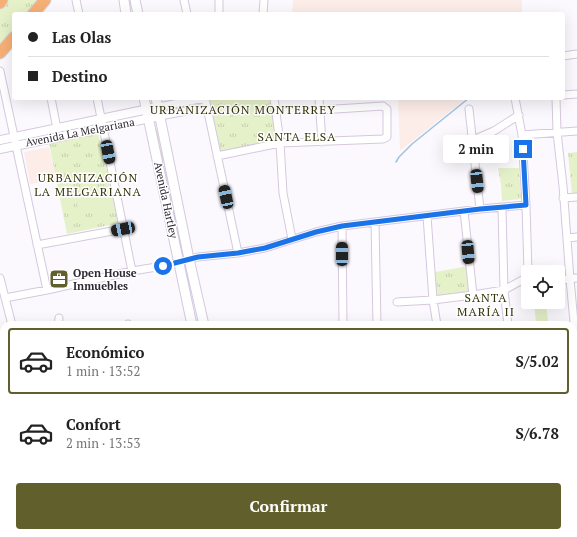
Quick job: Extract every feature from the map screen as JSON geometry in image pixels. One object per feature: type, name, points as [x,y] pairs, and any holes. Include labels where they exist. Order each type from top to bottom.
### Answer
[{"type":"highway","points":[[35,12],[45,0]]},
{"type":"highway","points":[[0,53],[12,39]]},
{"type":"main road","points":[[124,0],[126,12]]},
{"type":"main road","points":[[135,0],[138,12]]},
{"type":"main road","name":"Avenida Hartley","points":[[144,100],[191,321]]},
{"type":"main road","name":"Avenida Hartley","points":[[156,100],[203,321]]},
{"type":"street","points":[[76,0],[79,12]]},
{"type":"street","points":[[184,0],[187,12]]},
{"type":"street","points":[[219,0],[219,12]]},
{"type":"street","points":[[263,12],[264,0]]},
{"type":"street","points":[[565,56],[577,54]]},
{"type":"street","points":[[0,70],[47,290]]},
{"type":"street","points":[[565,95],[577,94]]},
{"type":"street","points":[[51,100],[57,129]]},
{"type":"street","points":[[97,100],[132,270]]},
{"type":"street","name":"Avenida La Melgariana","points":[[159,112],[198,100]]},
{"type":"street","points":[[205,100],[238,253]]},
{"type":"street","points":[[274,100],[280,143],[283,193],[292,239]]},
{"type":"street","points":[[319,100],[322,142]]},
{"type":"street","points":[[515,100],[522,136],[528,265]]},
{"type":"street","points":[[556,100],[557,132],[567,238],[573,278],[575,316]]},
{"type":"street","points":[[217,156],[280,143],[383,139],[387,137],[387,109],[383,106],[320,110]]},
{"type":"street","name":"Avenida La Melgariana","points":[[0,148],[15,141],[57,129],[101,119],[207,107]]},
{"type":"street","points":[[469,109],[480,209]]},
{"type":"street","name":"Avenida La Melgariana","points":[[0,140],[15,141],[103,128],[148,114]]},
{"type":"street","points":[[472,140],[494,131],[519,115]]},
{"type":"street","points":[[522,136],[577,131]]},
{"type":"street","points":[[563,198],[577,197]]},
{"type":"street","points":[[5,298],[47,290],[132,270],[163,266],[198,257],[238,253],[265,248],[316,232],[342,226],[480,209],[526,205]]},
{"type":"street","points":[[502,208],[504,290],[508,321]]},
{"type":"street","points":[[464,211],[472,295]]},
{"type":"street","points":[[426,216],[433,300],[436,321]]},
{"type":"street","points":[[374,222],[377,321]]},
{"type":"street","points":[[342,226],[343,321]]},
{"type":"street","points":[[37,245],[123,229]]},
{"type":"street","points":[[567,238],[577,237]]},
{"type":"street","points":[[0,278],[11,321]]},
{"type":"street","points":[[397,302],[433,300],[504,290],[521,281]]},
{"type":"street","points":[[577,346],[577,356]]},
{"type":"shaded area","points":[[293,0],[522,0],[522,12],[292,12]]},
{"type":"shaded area","points":[[398,100],[464,100],[400,151]]},
{"type":"shaded area","points":[[49,147],[56,179],[30,184],[24,152]]},
{"type":"green space","points":[[9,0],[38,0],[29,12],[12,12],[12,31],[0,46],[0,10]]},
{"type":"green space","points":[[208,100],[271,100],[277,141],[219,153]]},
{"type":"green space","points":[[230,100],[256,100],[259,113],[233,117]]},
{"type":"green space","points":[[159,128],[185,250],[179,251],[154,129]]},
{"type":"green space","points":[[98,133],[119,223],[67,234],[49,143]]},
{"type":"green space","points":[[577,152],[577,195],[572,195],[568,153]]},
{"type":"green space","points":[[498,168],[519,168],[521,199],[502,201]]},
{"type":"green space","points":[[105,192],[108,208],[79,214],[76,197]]},
{"type":"green space","points":[[469,266],[472,296],[438,301],[435,272]]},
{"type":"green space","points":[[535,309],[547,309],[548,321],[536,321]]},
{"type":"waterway","points":[[396,162],[412,144],[467,100]]},
{"type":"place","name":"Open House Inmuebles","points":[[59,279]]},
{"type":"district","name":"URBANIZACIÓN MONTERREY","points":[[243,110]]},
{"type":"district","name":"SANTA ELSA","points":[[297,137]]},
{"type":"district","name":"URBANIZACIÓN LA MELGARIANA","points":[[88,185]]},
{"type":"district","name":"SANTA MARÍA II","points":[[486,305]]},
{"type":"route","points":[[163,266],[198,257],[238,253],[265,248],[316,232],[342,226],[480,209],[526,205],[523,149]]}]
